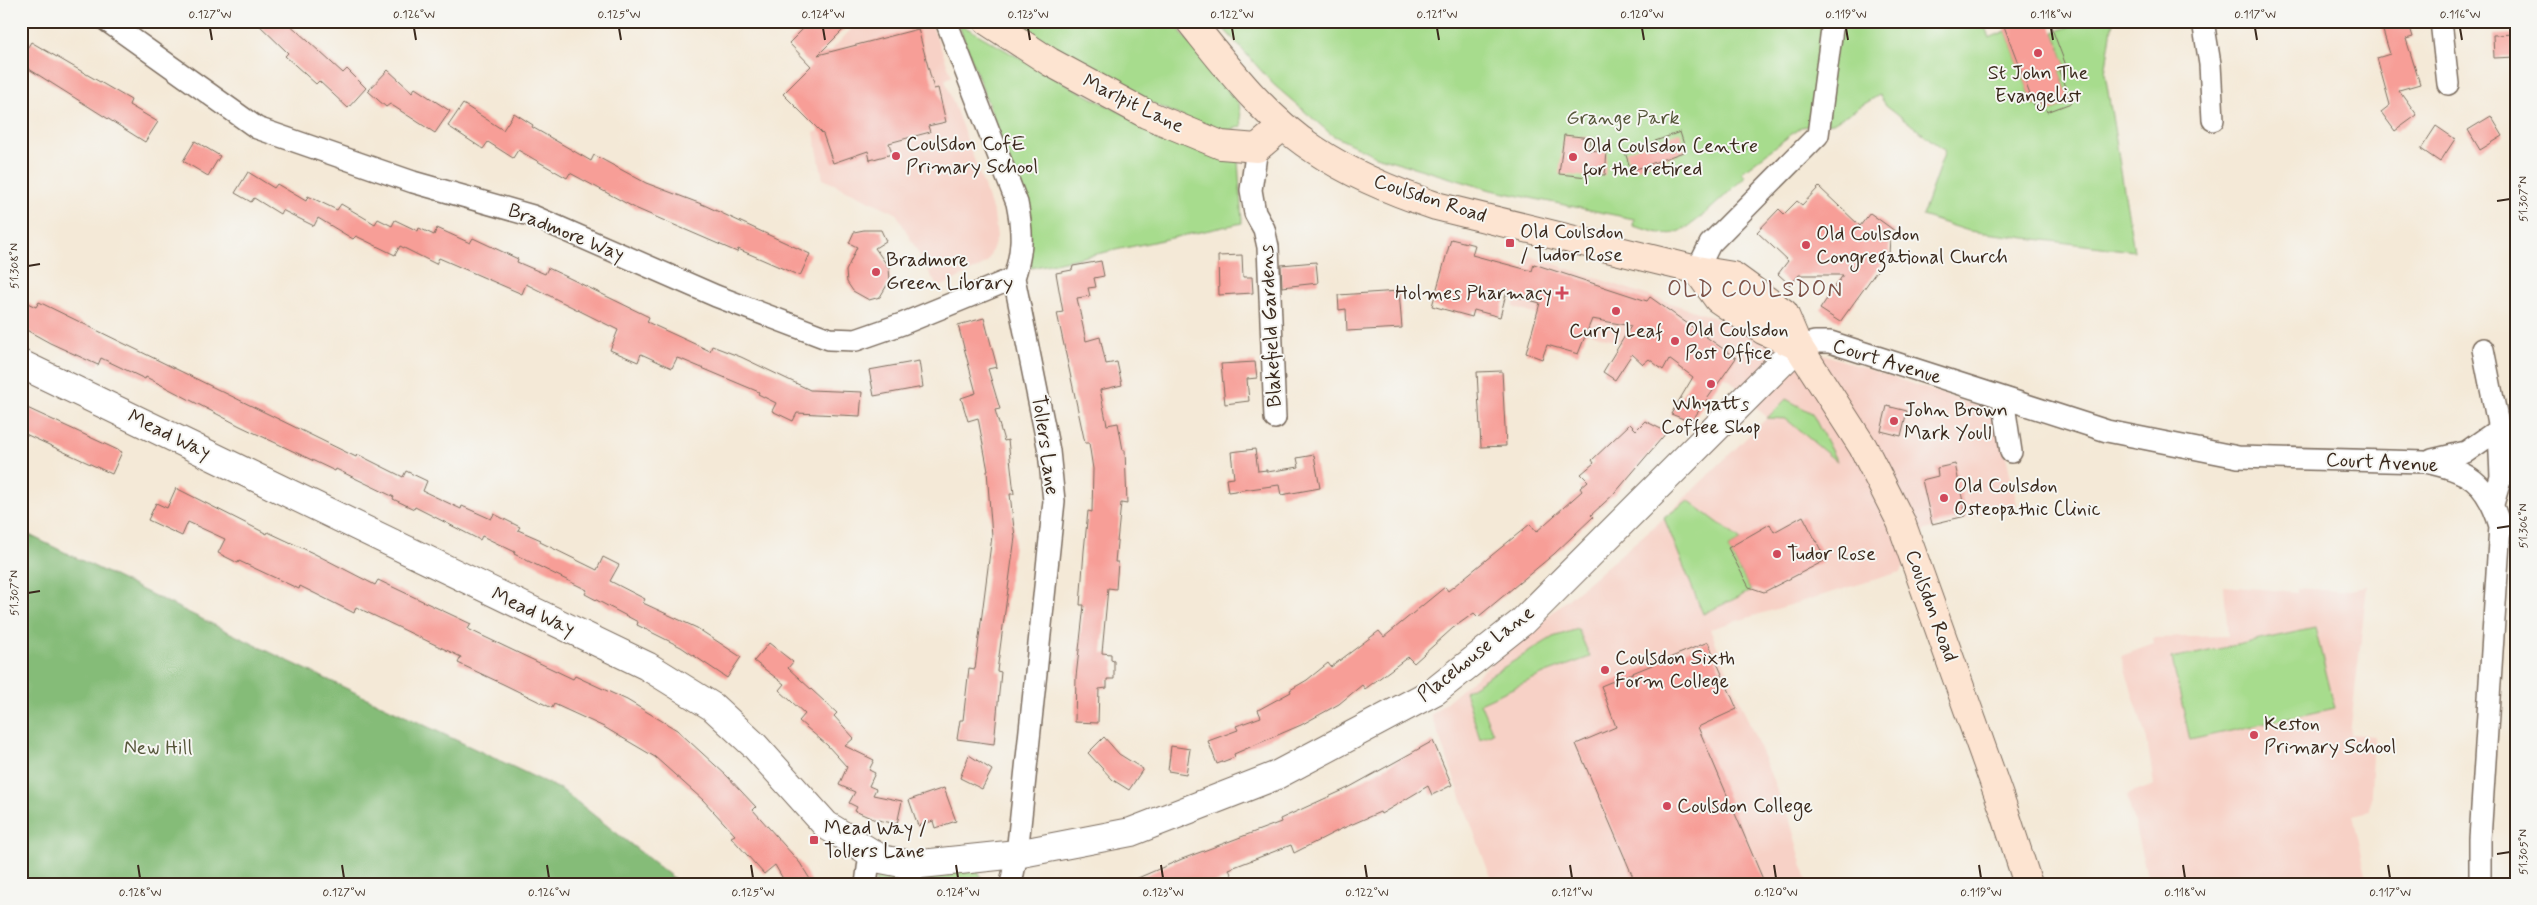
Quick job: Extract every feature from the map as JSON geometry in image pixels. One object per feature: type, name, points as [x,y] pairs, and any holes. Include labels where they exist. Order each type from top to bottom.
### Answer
[{"type":"main road","name":"Marlpit Lane","points":[[986,21],[1050,62],[1146,114],[1221,146],[1257,148]]},
{"type":"main road","name":"Coulsdon Road","points":[[1190,21],[1233,75],[1283,126],[1314,150],[1396,193],[1436,206],[1697,270],[1733,276],[1784,313],[1798,346],[1863,447],[1901,522],[2004,810],[2028,884]]},
{"type":"main road","points":[[1257,148],[1283,126]]},
{"type":"street","name":"Bradmore Way","points":[[107,21],[257,128],[413,182],[533,216],[716,296],[828,339],[856,340],[893,328],[1014,278]]},
{"type":"street","name":"Tollers Lane","points":[[946,21],[1017,203],[1022,229],[1022,252],[1014,278],[1049,451],[1054,501],[1017,854],[1011,884]]},
{"type":"street","points":[[1697,270],[1710,244],[1818,135],[1833,21]]},
{"type":"street","points":[[2203,21],[2210,64],[2213,120]]},
{"type":"street","points":[[2441,21],[2448,84]]},
{"type":"street","name":"Blakefield Gardens","points":[[1257,148],[1251,190],[1255,213],[1264,229],[1268,247],[1276,418]]},
{"type":"street","name":"Court Avenue","points":[[1798,346],[1815,342],[1830,342],[2107,431],[2238,456],[2424,462],[2452,467],[2476,481],[2493,504],[2500,526],[2480,839],[2480,884]]},
{"type":"street","name":"Placehouse Lane","points":[[1017,854],[1131,832],[1275,776],[1435,691],[1522,622],[1798,346]]},
{"type":"street","points":[[2483,349],[2499,429],[2502,476],[2493,504]]},
{"type":"street","name":"Mead Way","points":[[21,364],[647,666],[713,707],[755,746],[826,825],[882,859],[912,865],[1017,854]]},
{"type":"street","points":[[2003,398],[2011,452]]},
{"type":"street","points":[[2424,462],[2466,452],[2499,429]]},
{"type":"street","points":[[866,884],[870,853]]},
{"type":"shaded area","name":"Coulsdon CofE Primary School","points":[[859,21],[930,21],[952,76],[945,80],[994,214],[997,237],[988,261],[982,266],[938,288],[896,213],[823,179],[814,133],[841,121],[809,74]]},
{"type":"shaded area","points":[[1527,255],[1996,412],[2017,504],[1925,530],[1900,572],[1710,629],[1790,821],[1808,884],[1493,884],[1431,715],[1664,518],[1767,418],[1729,379],[1513,307]]},
{"type":"shaded area","name":"Keston Primary School","points":[[2224,586],[2297,592],[2297,588],[2339,591],[2367,586],[2350,734],[2374,736],[2370,811],[2353,815],[2368,884],[2149,884],[2127,795],[2154,785],[2147,740],[2121,656],[2154,644],[2153,638],[2228,636]]},
{"type":"green space","points":[[1002,21],[1172,21],[1239,103],[1242,126],[1225,132],[1210,129],[1154,104]]},
{"type":"green space","name":"Grange Park","points":[[1217,21],[1983,21],[1989,38],[2006,31],[2034,105],[2043,102],[2047,112],[2071,103],[2059,71],[2067,68],[2054,32],[2070,26],[2068,21],[2113,21],[2105,73],[2134,251],[1969,231],[1922,216],[1945,151],[1886,105],[1879,95],[1833,123],[1801,127],[1742,172],[1745,177],[1721,200],[1683,230],[1670,234],[1654,232],[1633,226],[1634,219],[1491,190],[1376,156],[1332,135],[1273,84]]},
{"type":"green space","points":[[958,23],[1094,99],[1165,133],[1238,160],[1242,223],[1031,268],[1029,213]]},
{"type":"green space","points":[[1786,399],[1812,413],[1837,462],[1786,419],[1767,418]]},
{"type":"green space","points":[[1688,500],[1741,540],[1728,548],[1751,591],[1703,614],[1664,518]]},
{"type":"green space","name":"New Hill","points":[[21,531],[284,659],[562,790],[681,884],[21,884]]},
{"type":"green space","points":[[2315,628],[2335,708],[2190,740],[2172,659]]},
{"type":"green space","points":[[1578,629],[1590,657],[1546,673],[1480,703],[1493,733],[1480,739],[1465,691],[1553,637]]},
{"type":"green space","points":[[960,868],[978,872],[986,884],[875,884],[877,873],[883,869]]},
{"type":"building","points":[[255,21],[286,21],[343,73],[347,69],[366,88],[348,108],[319,81],[316,84],[285,56],[288,53]]},
{"type":"building","points":[[811,21],[852,21],[818,55],[918,29],[934,89],[938,88],[946,122],[928,126],[930,132],[889,143],[892,154],[870,160],[868,151],[833,163],[823,134],[783,94],[811,66],[789,43]]},
{"type":"building","name":"St John The Evangelist","points":[[2002,21],[2049,21],[2067,68],[2059,71],[2071,103],[2047,112],[2043,102],[2034,105]]},
{"type":"building","points":[[2380,21],[2408,21],[2413,37],[2406,39],[2420,84],[2399,90],[2417,115],[2395,131],[2381,112],[2390,105],[2377,58],[2390,54]]},
{"type":"building","points":[[2516,34],[2516,57],[2494,58],[2493,35]]},
{"type":"building","points":[[31,42],[131,100],[129,105],[158,122],[145,142],[21,64],[21,58]]},
{"type":"building","points":[[388,70],[412,92],[415,88],[450,111],[435,133],[390,104],[386,107],[368,91]]},
{"type":"building","points":[[463,104],[503,130],[514,113],[533,125],[532,127],[591,161],[594,155],[646,183],[704,205],[810,254],[800,276],[738,249],[737,252],[635,208],[570,173],[567,178],[518,150],[513,158],[488,142],[483,149],[448,126]]},
{"type":"building","points":[[2491,116],[2503,136],[2480,150],[2468,130]]},
{"type":"building","points":[[2436,126],[2455,139],[2440,162],[2421,149]]},
{"type":"building","points":[[1680,132],[1686,151],[1631,171],[1625,152]]},
{"type":"building","points":[[1564,135],[1591,138],[1589,150],[1607,152],[1605,175],[1588,174],[1588,177],[1559,174]]},
{"type":"building","points":[[195,141],[220,156],[208,176],[183,161]]},
{"type":"building","points":[[248,172],[274,188],[277,184],[306,201],[308,196],[337,210],[341,204],[375,224],[378,219],[392,226],[395,220],[418,231],[419,228],[434,235],[437,228],[470,243],[473,238],[518,259],[517,262],[545,274],[548,268],[565,276],[649,317],[647,322],[710,351],[712,346],[741,357],[810,390],[862,392],[860,416],[797,413],[793,421],[772,411],[776,403],[758,394],[759,392],[683,360],[677,358],[672,368],[641,354],[638,362],[610,350],[618,330],[526,284],[522,294],[439,258],[436,264],[400,246],[395,255],[356,236],[353,239],[318,218],[314,226],[282,210],[280,214],[254,198],[251,202],[235,193]]},
{"type":"building","points":[[1819,187],[1860,226],[1870,213],[1895,231],[1890,238],[1889,254],[1840,322],[1820,309],[1843,275],[1799,275],[1790,285],[1778,274],[1788,261],[1757,232],[1779,209],[1784,214],[1797,201],[1802,205]]},
{"type":"building","points":[[881,230],[886,241],[875,248],[889,268],[890,280],[880,297],[869,300],[853,291],[847,282],[846,271],[857,247],[849,243],[854,232]]},
{"type":"building","points":[[1451,239],[1475,245],[1472,255],[1532,271],[1534,264],[1647,301],[1650,297],[1736,358],[1691,422],[1671,414],[1693,377],[1669,359],[1663,370],[1649,359],[1643,364],[1632,354],[1615,380],[1603,372],[1631,326],[1592,319],[1578,354],[1547,345],[1542,359],[1526,353],[1540,303],[1506,294],[1500,317],[1474,310],[1472,317],[1432,306]]},
{"type":"building","points":[[1242,255],[1243,277],[1252,277],[1253,293],[1219,295],[1218,256]]},
{"type":"building","points":[[1101,261],[1104,276],[1094,278],[1096,287],[1088,288],[1090,296],[1077,298],[1086,341],[1100,337],[1106,364],[1117,362],[1122,385],[1100,390],[1107,425],[1118,423],[1123,450],[1125,450],[1127,504],[1121,503],[1115,562],[1118,562],[1116,589],[1108,588],[1102,653],[1111,654],[1111,660],[1114,661],[1114,679],[1107,679],[1107,688],[1099,689],[1098,723],[1075,722],[1076,677],[1084,605],[1080,605],[1088,511],[1092,512],[1093,469],[1089,443],[1085,443],[1057,313],[1063,312],[1056,273],[1072,270],[1073,266]]},
{"type":"building","points":[[1316,262],[1318,283],[1282,287],[1281,265]]},
{"type":"building","points":[[1399,291],[1402,328],[1347,331],[1346,309],[1339,310],[1338,295]]},
{"type":"building","points":[[21,300],[36,307],[39,302],[356,457],[357,454],[403,477],[406,471],[427,481],[423,491],[461,509],[462,506],[491,519],[494,514],[520,527],[518,530],[541,540],[540,542],[597,570],[603,557],[619,565],[610,581],[645,599],[643,603],[697,628],[741,657],[727,678],[681,647],[637,625],[638,622],[585,594],[587,590],[514,554],[515,552],[482,536],[480,540],[415,507],[414,509],[393,499],[394,497],[336,469],[335,471],[240,426],[146,377],[145,379],[101,358],[98,365],[50,343],[21,327]]},
{"type":"building","points":[[984,318],[997,367],[988,369],[1000,409],[995,410],[1004,441],[1008,440],[1014,494],[1010,494],[1015,537],[997,671],[1001,672],[994,744],[957,739],[960,720],[963,720],[969,668],[975,669],[992,536],[988,471],[978,418],[968,421],[961,398],[976,393],[958,325]]},
{"type":"building","points":[[919,361],[923,387],[874,396],[869,370]]},
{"type":"building","points":[[1255,362],[1257,378],[1247,379],[1249,401],[1225,404],[1221,364]]},
{"type":"building","points":[[1502,371],[1506,446],[1481,447],[1477,372]]},
{"type":"building","name":"John Brown Mark Youll","points":[[1887,406],[1907,411],[1901,436],[1881,431]]},
{"type":"building","points":[[25,407],[122,452],[112,474],[21,432],[21,415]]},
{"type":"building","points":[[1645,421],[1667,432],[1615,493],[1591,515],[1593,517],[1554,554],[1478,617],[1474,613],[1453,628],[1414,663],[1408,657],[1365,689],[1362,685],[1339,704],[1301,725],[1234,754],[1235,757],[1217,764],[1208,741],[1238,730],[1236,726],[1261,717],[1258,710],[1291,692],[1290,690],[1307,680],[1328,663],[1331,667],[1379,631],[1384,637],[1445,587],[1448,591],[1530,524],[1536,532],[1582,491],[1580,488],[1588,481],[1581,474],[1594,463],[1592,460],[1630,424],[1636,430]]},
{"type":"building","points":[[1255,449],[1258,471],[1267,470],[1267,472],[1299,467],[1297,458],[1314,455],[1320,488],[1281,495],[1279,485],[1228,492],[1226,479],[1234,478],[1231,452]]},
{"type":"building","name":"Old Coulsdon Osteopathic Clinic","points":[[1955,464],[1966,516],[1932,524],[1922,480],[1938,476],[1937,468]]},
{"type":"building","points":[[176,488],[267,534],[268,532],[315,554],[375,585],[378,580],[471,624],[468,629],[573,679],[575,676],[627,700],[677,730],[727,776],[756,807],[753,810],[800,863],[813,884],[786,884],[775,865],[764,874],[731,837],[735,835],[703,800],[655,757],[604,727],[554,704],[552,708],[458,663],[461,657],[356,607],[354,613],[300,586],[299,589],[239,561],[238,563],[218,553],[225,539],[188,522],[182,536],[148,520],[156,503],[167,508]]},
{"type":"building","name":"Tudor Rose","points":[[1803,516],[1826,560],[1764,592],[1749,587],[1728,548],[1770,524],[1774,532]]},
{"type":"building","name":"Coulsdon College","points":[[1708,642],[1737,709],[1698,727],[1765,884],[1636,884],[1576,744],[1616,727],[1601,686]]},
{"type":"building","points":[[769,643],[793,662],[788,668],[837,713],[834,716],[854,738],[845,746],[874,760],[869,770],[875,773],[869,786],[876,789],[873,795],[902,801],[897,824],[873,819],[855,811],[857,807],[849,803],[855,792],[839,785],[847,767],[827,745],[799,721],[805,714],[779,690],[784,684],[754,661]]},
{"type":"building","points":[[1104,737],[1119,754],[1143,769],[1129,790],[1113,780],[1088,753]]},
{"type":"building","points":[[1433,741],[1452,785],[1432,795],[1428,786],[1381,814],[1380,812],[1339,830],[1294,853],[1291,845],[1229,869],[1232,877],[1212,884],[1124,884],[1182,859],[1281,822],[1280,819],[1348,788]]},
{"type":"building","points":[[1171,746],[1190,749],[1186,774],[1168,771]]},
{"type":"building","points":[[969,755],[992,770],[982,789],[960,778]]},
{"type":"building","points":[[944,788],[956,821],[935,828],[933,821],[918,826],[909,800]]},
{"type":"place","name":"St John The Evangelist","points":[[2038,53]]},
{"type":"place","name":"Coulsdon CofE Primary School","points":[[896,156]]},
{"type":"place","name":"Old Coulsdon Centre for the retired","points":[[1573,157]]},
{"type":"place","name":"Old Coulsdon / Tudor Rose","points":[[1510,243]]},
{"type":"place","name":"Old Coulsdon Congregational Church","points":[[1806,245]]},
{"type":"place","name":"Bradmore Green Library","points":[[876,272]]},
{"type":"place","name":"Holmes Pharmacy","points":[[1562,293]]},
{"type":"place","name":"Curry Leaf","points":[[1616,311]]},
{"type":"place","name":"Old Coulsdon Post Office","points":[[1675,341]]},
{"type":"place","name":"Whyatts Coffee Shop","points":[[1711,384]]},
{"type":"place","name":"John Brown Mark Youll","points":[[1894,421]]},
{"type":"place","name":"Old Coulsdon Osteopathic Clinic","points":[[1944,498]]},
{"type":"place","name":"Tudor Rose","points":[[1777,554]]},
{"type":"place","name":"Coulsdon Sixth Form College","points":[[1605,670]]},
{"type":"place","name":"Keston Primary School","points":[[2254,735]]},
{"type":"place","name":"Coulsdon College","points":[[1667,806]]},
{"type":"place","name":"Mead Way / Tollers Lane","points":[[814,840]]},
{"type":"district","name":"OLD COULSDON","points":[[1755,290]]}]
